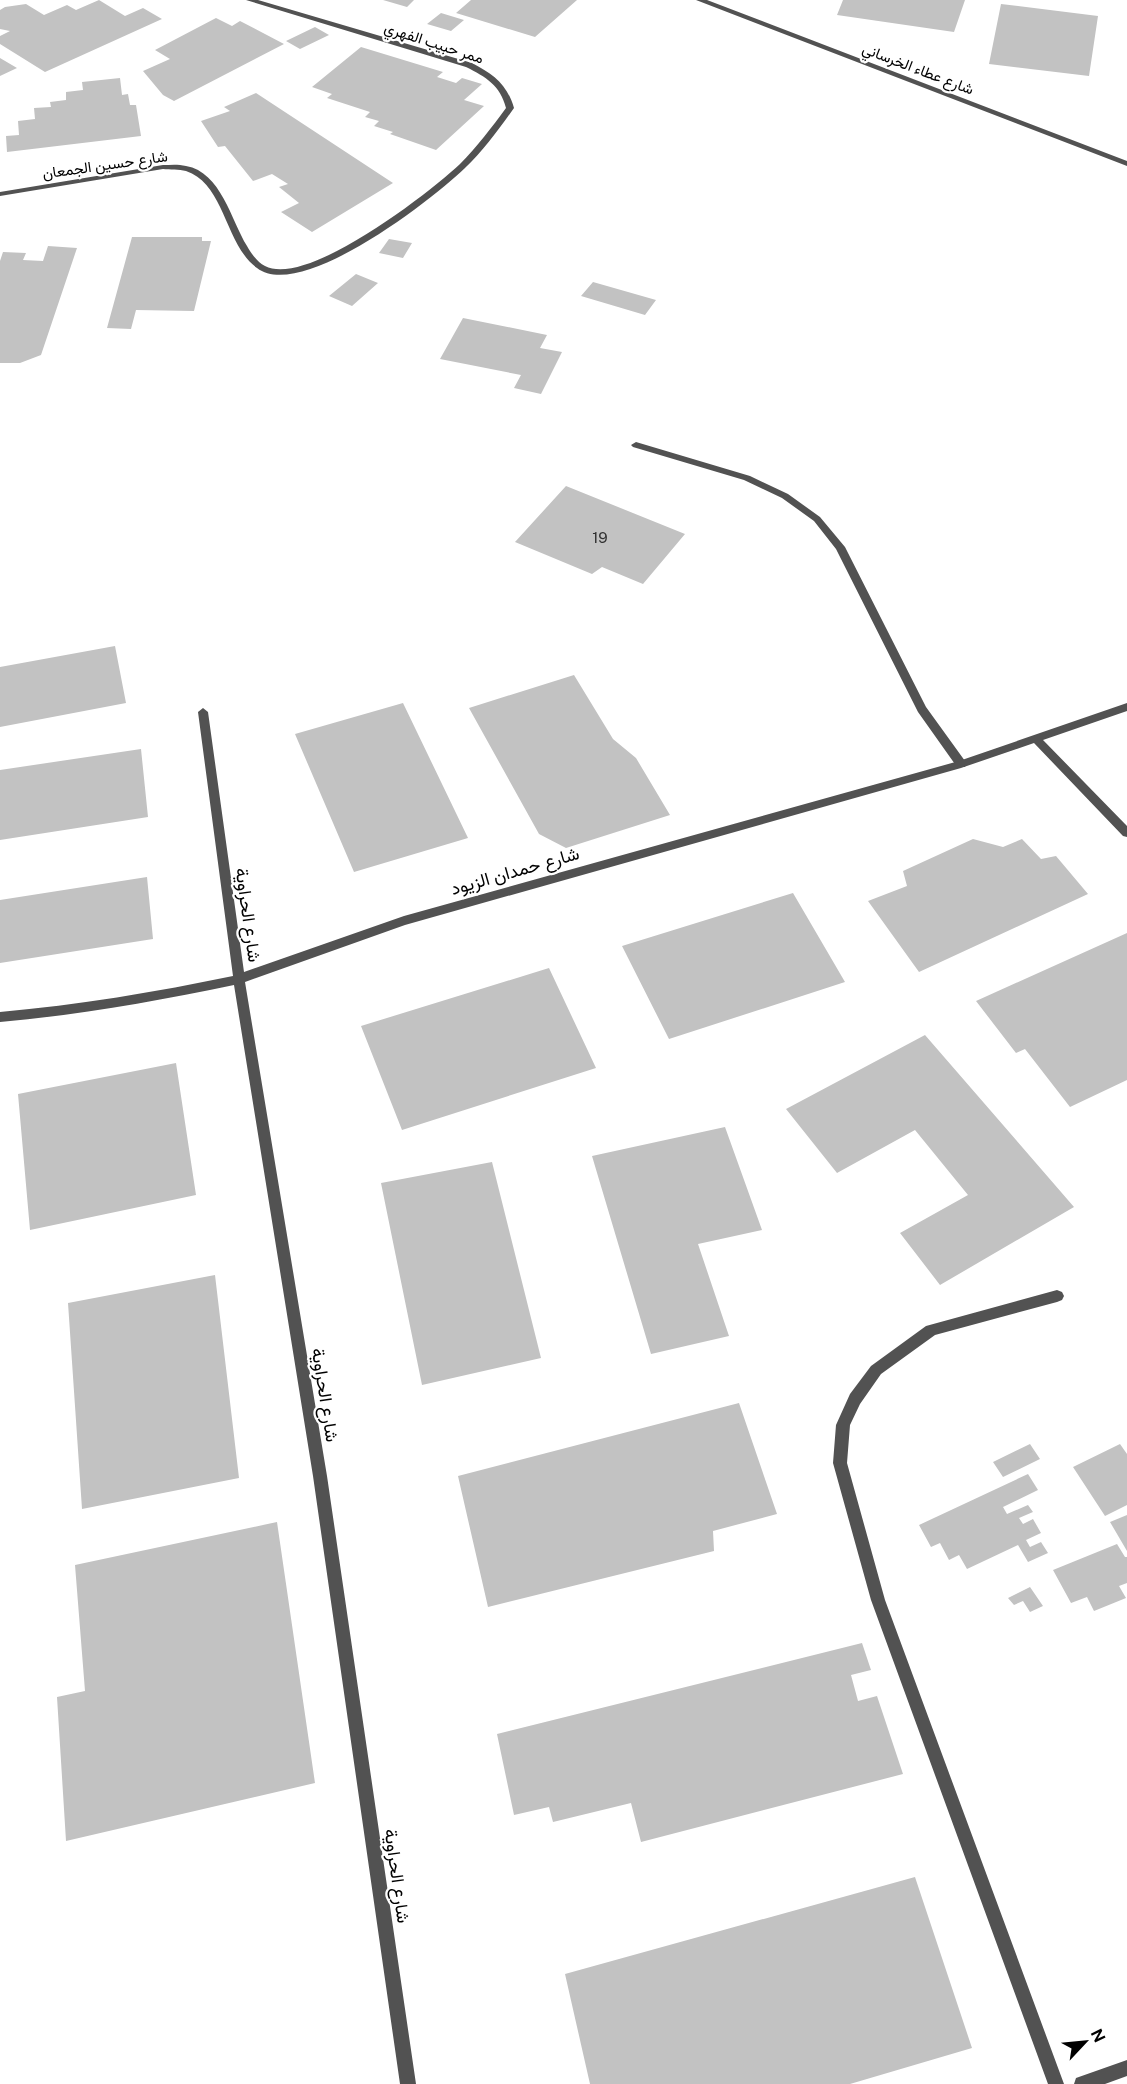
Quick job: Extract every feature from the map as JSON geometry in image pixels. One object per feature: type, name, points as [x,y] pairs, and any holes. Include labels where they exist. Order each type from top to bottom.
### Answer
[{"type":"street","name":"ممر حبيب الفهري","points":[[250,0],[469,65],[494,77],[507,93],[510,108],[458,170],[423,199],[366,239],[304,270]]},
{"type":"street","name":"شارع عطاء الخرساني","points":[[700,0],[1127,164]]},
{"type":"street","name":"شارع حسين الجمعان","points":[[0,194],[164,167],[186,168],[203,177],[217,196],[251,259],[263,270],[280,274],[304,270]]},
{"type":"street","points":[[636,445],[747,478],[784,496],[817,519],[840,547],[922,709],[961,764]]},
{"type":"street","name":"شارع حمدان الزيود","points":[[0,1017],[56,1012],[167,994],[238,979],[404,921],[961,764],[1127,707]]},
{"type":"street","name":"شارع الحراوية","points":[[203,712],[238,979],[320,1476],[408,2084]]},
{"type":"street","points":[[1036,740],[1127,833]]},
{"type":"street","points":[[1056,2084],[878,1600],[840,1463],[843,1425],[855,1399],[876,1370],[931,1330],[1057,1296]]},
{"type":"street","points":[[1082,2084],[1127,2068]]},
{"type":"building","points":[[99,0],[125,16],[143,8],[162,19],[45,72],[0,44],[0,36],[10,31],[0,29],[0,10],[5,7],[26,4],[44,15],[67,5],[76,10]]},
{"type":"building","points":[[383,0],[414,0],[407,7]]},
{"type":"building","points":[[471,0],[577,0],[535,37],[456,13]]},
{"type":"building","points":[[843,0],[965,0],[954,32],[837,15]]},
{"type":"building","points":[[1001,4],[1098,16],[1089,76],[989,64]]},
{"type":"building","points":[[441,13],[464,20],[451,31],[427,24]]},
{"type":"building","points":[[216,18],[232,26],[240,21],[284,44],[174,101],[163,95],[143,71],[170,59],[155,50]]},
{"type":"building","points":[[315,27],[329,35],[300,49],[286,41]]},
{"type":"building","points":[[361,47],[443,72],[437,77],[456,83],[462,78],[482,84],[464,100],[484,106],[436,150],[390,134],[393,132],[374,126],[379,121],[365,117],[370,112],[327,98],[332,94],[312,87]]},
{"type":"building","points":[[0,58],[17,68],[0,76]]},
{"type":"building","points":[[120,78],[122,95],[128,94],[130,105],[136,105],[141,136],[7,152],[6,136],[19,135],[18,121],[35,119],[34,108],[51,107],[50,102],[66,100],[66,92],[83,90],[82,82]]},
{"type":"building","points":[[256,93],[393,183],[312,232],[281,212],[299,203],[279,187],[288,184],[272,174],[253,181],[225,146],[218,147],[201,121],[230,111],[224,107]]},
{"type":"building","points":[[132,237],[202,237],[202,241],[211,241],[194,311],[136,310],[131,329],[107,328]]},
{"type":"building","points":[[389,239],[412,243],[403,258],[379,253]]},
{"type":"building","points":[[48,246],[77,248],[41,355],[20,363],[0,363],[0,261],[3,252],[26,253],[23,260],[43,261]]},
{"type":"building","points":[[356,274],[378,283],[352,306],[329,296]]},
{"type":"building","points":[[593,282],[656,300],[645,315],[581,296]]},
{"type":"building","points":[[463,318],[547,335],[540,348],[562,352],[541,394],[514,388],[521,375],[440,359]]},
{"type":"building","points":[[566,486],[685,534],[643,584],[602,567],[592,574],[515,542]]},
{"type":"building","points":[[115,646],[126,703],[0,727],[0,667]]},
{"type":"building","points":[[574,675],[613,739],[636,758],[670,815],[566,848],[539,834],[469,708]]},
{"type":"building","points":[[403,703],[468,838],[354,872],[295,734]]},
{"type":"building","points":[[141,749],[148,817],[0,840],[0,770]]},
{"type":"building","points":[[973,839],[1003,847],[1022,839],[1041,859],[1056,856],[1088,894],[919,972],[868,901],[907,886],[903,871]]},
{"type":"building","points":[[147,877],[153,939],[0,963],[0,900]]},
{"type":"building","points":[[793,893],[845,982],[669,1039],[622,946]]},
{"type":"building","points":[[1127,933],[1127,1080],[1070,1107],[1025,1049],[1016,1053],[976,1001]]},
{"type":"building","points":[[549,968],[596,1068],[402,1130],[361,1026]]},
{"type":"building","points":[[925,1035],[1074,1207],[940,1285],[900,1233],[968,1195],[915,1130],[837,1173],[786,1109]]},
{"type":"building","points":[[176,1063],[196,1195],[30,1230],[18,1094]]},
{"type":"building","points":[[725,1127],[762,1230],[698,1244],[729,1336],[651,1354],[592,1156]]},
{"type":"building","points":[[492,1162],[541,1358],[422,1385],[381,1183]]},
{"type":"building","points":[[215,1275],[239,1478],[82,1509],[68,1303]]},
{"type":"building","points":[[739,1403],[777,1514],[713,1531],[714,1551],[488,1607],[458,1476]]},
{"type":"building","points":[[1030,1444],[1040,1459],[1003,1477],[993,1462]]},
{"type":"building","points":[[1120,1444],[1127,1454],[1127,1505],[1105,1516],[1073,1467]]},
{"type":"building","points":[[1028,1474],[1038,1490],[1003,1507],[1007,1514],[1028,1505],[1033,1512],[1019,1518],[1023,1524],[1033,1519],[1041,1533],[1026,1540],[1030,1547],[1041,1542],[1048,1553],[1028,1562],[1018,1545],[967,1569],[959,1555],[949,1560],[940,1543],[931,1547],[919,1525]]},
{"type":"building","points":[[1127,1515],[1127,1551],[1110,1522]]},
{"type":"building","points":[[277,1522],[315,1783],[66,1841],[57,1697],[85,1691],[75,1565]]},
{"type":"building","points":[[1117,1544],[1127,1557],[1127,1583],[1119,1586],[1126,1598],[1094,1611],[1087,1597],[1071,1603],[1053,1570]]},
{"type":"building","points":[[1030,1587],[1043,1606],[1030,1612],[1023,1601],[1014,1605],[1008,1598]]},
{"type":"building","points":[[862,1643],[871,1670],[851,1675],[858,1701],[877,1696],[903,1774],[641,1842],[631,1803],[553,1822],[549,1807],[514,1815],[497,1734]]},
{"type":"building","points":[[915,1877],[972,2048],[850,2084],[590,2084],[565,1974]]}]
